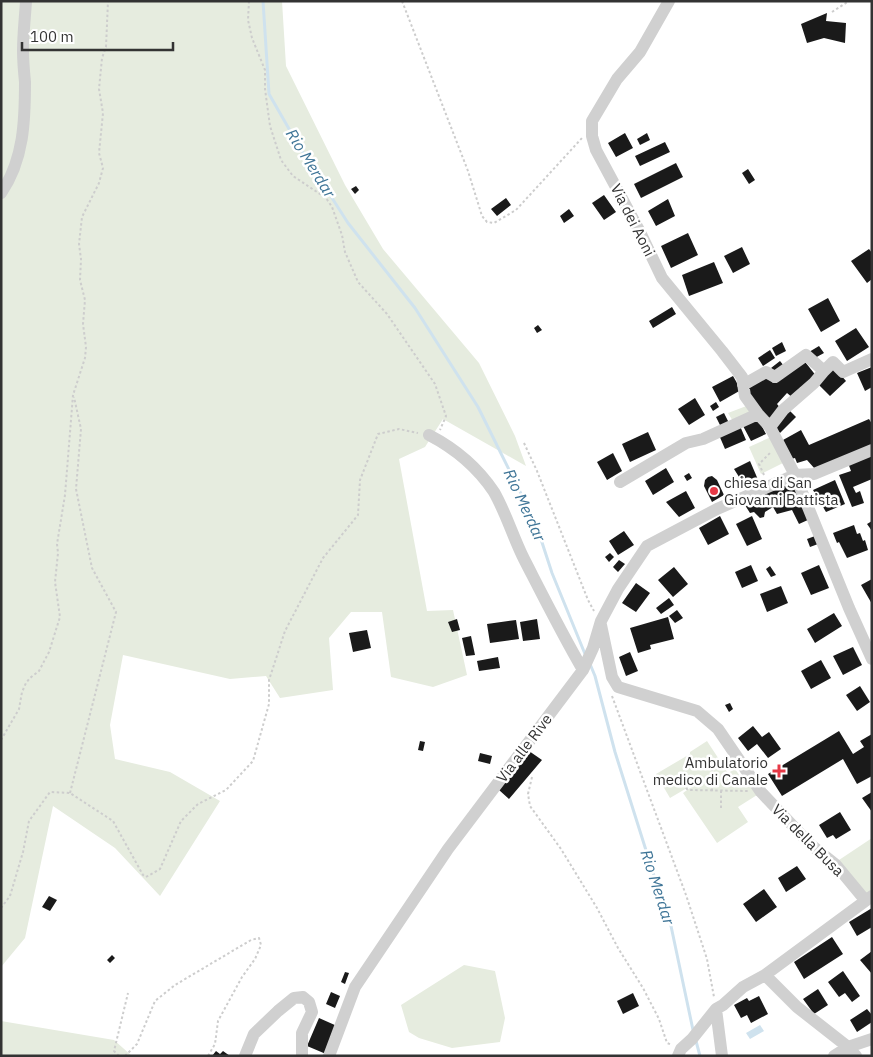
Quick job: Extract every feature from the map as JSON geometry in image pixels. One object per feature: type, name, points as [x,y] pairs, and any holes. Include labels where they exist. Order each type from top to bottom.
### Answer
[{"type":"street","points":[[1,193],[11,176],[19,154],[23,134],[25,80],[23,53],[26,1]]},
{"type":"street","points":[[592,121],[617,79],[640,52],[669,1]]},
{"type":"street","name":"Via dei Aoni","points":[[592,121],[592,136],[596,150],[640,232],[662,278],[742,377],[745,396],[770,427],[782,449],[795,475],[872,659]]},
{"type":"street","points":[[743,385],[766,372],[775,377],[806,355],[824,371]]},
{"type":"street","points":[[770,427],[783,410],[814,383],[833,362],[843,372],[872,359]]},
{"type":"street","points":[[620,482],[686,443],[702,439],[758,414]]},
{"type":"street","points":[[433,437],[446,444],[476,470],[494,493],[522,555],[561,632],[586,661]]},
{"type":"street","name":"Via alle Rive","points":[[329,1056],[355,987],[448,849],[586,661],[600,621],[618,589],[647,546],[717,509],[795,475],[814,474],[872,450]]},
{"type":"street","name":"Via della Busa","points":[[600,621],[612,677],[618,687],[697,711],[718,729],[755,784],[812,845],[836,865],[868,898],[764,975],[743,987],[723,1006],[716,1009],[679,1053]]},
{"type":"street","points":[[764,975],[797,1007],[852,1052]]},
{"type":"street","points":[[245,1056],[254,1034],[294,998],[303,997],[309,1002],[312,1012],[302,1033],[302,1056]]},
{"type":"street","points":[[716,1009],[722,1056]]},
{"type":"street","points":[[834,1056],[852,1052],[872,1039]]},
{"type":"path","points":[[1,740],[20,709],[22,692],[26,683],[39,671],[49,652],[59,624],[60,617],[54,582],[58,553],[57,544],[65,495],[73,395],[85,358],[86,348],[83,324],[85,300],[80,280],[82,259],[79,244],[82,216],[99,183],[103,168],[99,153],[103,113],[99,89],[102,58],[106,47],[108,1]]},
{"type":"path","points":[[1,908],[10,896],[23,852],[29,821],[50,792],[70,793],[113,821],[143,875],[146,877],[160,870],[181,821],[198,804],[226,790],[253,761],[269,704],[269,680],[285,631],[323,558],[358,516],[360,480],[378,434],[399,428],[433,437],[446,416],[435,384],[387,314],[358,282],[345,252],[342,235],[332,207],[326,198],[293,176],[280,160],[270,126],[265,70],[252,38],[248,20],[249,1]]},
{"type":"path","points":[[402,1],[446,119],[468,171],[482,216],[487,222],[494,223],[516,210],[581,139],[592,121]]},
{"type":"path","points":[[832,12],[849,1]]},
{"type":"path","points":[[70,793],[116,612],[92,568],[76,489],[81,429],[73,395]]},
{"type":"path","points":[[524,443],[588,600],[600,621]]},
{"type":"path","points":[[763,473],[760,464],[770,454],[782,449]]},
{"type":"path","points":[[610,690],[689,904],[707,959],[716,1009]]},
{"type":"path","points":[[712,770],[712,791]]},
{"type":"path","points":[[532,777],[528,794],[530,806],[561,849],[598,908],[618,948],[647,996],[667,1043],[679,1053]]},
{"type":"path","points":[[686,788],[688,790],[747,792],[755,784]]},
{"type":"path","points":[[721,808],[722,791]]},
{"type":"path","points":[[125,1056],[137,1044],[155,1002],[175,985],[250,940],[259,938],[261,945],[255,958],[242,977],[218,1021],[215,1044],[208,1056]]},
{"type":"path","points":[[119,1056],[114,1051],[128,993]]},
{"type":"shaded area","points":[[1,1],[282,1],[286,66],[345,185],[383,249],[479,363],[515,436],[526,466],[443,419],[425,447],[399,459],[427,611],[453,610],[467,675],[433,687],[391,677],[382,612],[351,612],[329,638],[333,690],[280,698],[266,676],[230,679],[123,655],[110,725],[115,759],[170,772],[220,801],[160,896],[115,848],[53,806],[25,938],[1,967]]},
{"type":"shaded area","points":[[749,405],[754,415],[734,423],[728,413]]},
{"type":"shaded area","points":[[771,437],[785,462],[761,474],[749,447]]},
{"type":"shaded area","points":[[707,741],[728,773],[735,769],[744,782],[748,780],[757,795],[738,807],[748,822],[717,843],[683,793],[704,778],[670,798],[656,774],[690,754],[690,752]]},
{"type":"shaded area","points":[[872,838],[872,890],[865,895],[839,860]]},
{"type":"shaded area","points":[[464,965],[495,971],[505,1018],[500,1042],[452,1048],[419,1038],[409,1032],[401,1005]]},
{"type":"shaded area","points":[[1,1021],[114,1040],[132,1056],[1,1056]]},
{"type":"water","points":[[760,1025],[764,1031],[750,1039],[746,1033]]},
{"type":"building","points":[[827,13],[826,21],[846,23],[845,43],[824,38],[807,43],[801,24]]},
{"type":"building","points":[[625,133],[633,148],[616,157],[608,143]]},
{"type":"building","points":[[647,133],[650,140],[640,145],[637,139]]},
{"type":"building","points":[[665,142],[670,152],[640,166],[635,156]]},
{"type":"building","points":[[676,163],[683,177],[641,198],[634,184]]},
{"type":"building","points":[[748,169],[755,180],[749,184],[742,173]]},
{"type":"building","points":[[356,186],[359,190],[355,194],[351,189]]},
{"type":"building","points":[[604,195],[616,212],[604,220],[592,203]]},
{"type":"building","points":[[506,198],[511,205],[497,216],[491,209]]},
{"type":"building","points":[[668,199],[675,216],[656,226],[648,211]]},
{"type":"building","points":[[569,209],[574,216],[564,223],[560,216]]},
{"type":"building","points":[[688,233],[698,255],[671,268],[661,246]]},
{"type":"building","points":[[742,247],[750,264],[733,273],[724,256]]},
{"type":"building","points":[[869,249],[872,253],[872,279],[867,283],[851,261]]},
{"type":"building","points":[[714,262],[723,283],[689,296],[682,275]]},
{"type":"building","points":[[828,298],[840,321],[821,332],[808,309]]},
{"type":"building","points":[[672,307],[676,314],[653,328],[649,321]]},
{"type":"building","points":[[538,325],[542,330],[537,333],[534,328]]},
{"type":"building","points":[[856,328],[869,347],[847,361],[835,341]]},
{"type":"building","points":[[782,342],[786,351],[776,356],[772,348]]},
{"type":"building","points":[[819,346],[824,353],[813,359],[809,352]]},
{"type":"building","points":[[770,350],[775,358],[763,366],[758,358]]},
{"type":"building","points":[[802,358],[817,377],[793,398],[787,393],[777,404],[781,409],[771,422],[747,391],[758,378],[767,376],[773,383]]},
{"type":"building","points":[[780,361],[784,366],[775,373],[771,368]]},
{"type":"building","points":[[833,366],[846,381],[830,396],[816,382]]},
{"type":"building","points":[[872,367],[872,387],[865,391],[857,373]]},
{"type":"building","points":[[733,376],[741,390],[720,402],[712,387]]},
{"type":"building","points":[[695,398],[705,415],[689,425],[678,409]]},
{"type":"building","points":[[716,402],[719,407],[713,411],[710,406]]},
{"type":"building","points":[[788,409],[796,417],[780,433],[773,425]]},
{"type":"building","points":[[724,413],[730,425],[722,429],[716,417]]},
{"type":"building","points":[[758,419],[766,434],[751,441],[743,426]]},
{"type":"building","points":[[869,419],[872,424],[872,445],[815,469],[807,460],[797,463],[795,458],[791,459],[783,440],[801,430],[809,445]]},
{"type":"building","points":[[740,426],[746,440],[725,449],[719,435]]},
{"type":"building","points":[[648,432],[656,450],[630,462],[622,444]]},
{"type":"building","points":[[613,453],[622,471],[607,480],[597,462]]},
{"type":"building","points":[[872,454],[872,479],[853,487],[856,493],[860,491],[864,503],[852,507],[839,475],[851,471],[848,463]]},
{"type":"building","points":[[750,461],[759,482],[746,488],[734,469]]},
{"type":"building","points":[[666,468],[674,482],[653,495],[645,481]]},
{"type":"building","points":[[689,473],[692,478],[687,481],[684,476]]},
{"type":"building","name":"chiesa di San Giovanni Battista","points":[[712,476],[717,480],[724,495],[712,502],[704,486],[705,480]]},
{"type":"building","points":[[795,478],[810,519],[799,524],[792,510],[777,514],[773,507],[765,512],[764,517],[760,518],[754,512],[750,513],[743,502]]},
{"type":"building","points":[[835,480],[845,504],[826,512],[813,490]]},
{"type":"building","points":[[686,491],[695,508],[679,517],[666,502]]},
{"type":"building","points":[[720,516],[729,534],[708,545],[699,528]]},
{"type":"building","points":[[752,516],[762,539],[747,546],[736,524]]},
{"type":"building","points":[[872,521],[872,531],[867,524]]},
{"type":"building","points":[[854,525],[857,534],[860,533],[863,541],[865,540],[868,550],[847,558],[833,533]]},
{"type":"building","points":[[624,531],[634,545],[618,555],[609,541]]},
{"type":"building","points":[[815,536],[818,544],[810,547],[807,539]]},
{"type":"building","points":[[610,553],[614,557],[609,562],[605,557]]},
{"type":"building","points":[[619,560],[625,564],[618,572],[613,567]]},
{"type":"building","points":[[751,565],[758,581],[742,588],[735,572]]},
{"type":"building","points":[[819,565],[829,588],[811,595],[801,573]]},
{"type":"building","points":[[770,566],[776,575],[771,577],[766,569]]},
{"type":"building","points":[[674,567],[688,584],[673,597],[658,580]]},
{"type":"building","points":[[872,579],[872,604],[861,585]]},
{"type":"building","points":[[636,583],[650,593],[636,612],[622,603]]},
{"type":"building","points":[[781,586],[788,603],[767,612],[760,594]]},
{"type":"building","points":[[669,598],[674,605],[661,614],[656,608]]},
{"type":"building","points":[[677,610],[683,618],[675,623],[669,616]]},
{"type":"building","points":[[834,613],[842,626],[815,643],[807,629]]},
{"type":"building","points":[[668,617],[674,639],[650,645],[651,649],[638,653],[630,628]]},
{"type":"building","points":[[457,619],[460,630],[452,632],[448,622]]},
{"type":"building","points":[[537,619],[540,639],[523,641],[520,622]]},
{"type":"building","points":[[516,620],[519,639],[490,643],[487,624]]},
{"type":"building","points":[[367,630],[371,648],[353,652],[349,633]]},
{"type":"building","points":[[471,636],[475,655],[466,656],[462,638]]},
{"type":"building","points":[[853,647],[862,665],[843,675],[833,656]]},
{"type":"building","points":[[630,652],[638,671],[626,676],[619,657]]},
{"type":"building","points":[[498,657],[500,668],[479,671],[477,661]]},
{"type":"building","points":[[821,660],[831,678],[811,689],[801,671]]},
{"type":"building","points":[[860,686],[870,702],[857,711],[846,695]]},
{"type":"building","points":[[730,703],[733,709],[729,712],[725,705]]},
{"type":"building","points":[[753,726],[762,737],[769,732],[781,749],[768,758],[757,744],[748,751],[738,738]]},
{"type":"building","points":[[839,731],[853,754],[864,747],[860,741],[872,734],[872,776],[857,784],[843,759],[782,796],[768,774]]},
{"type":"building","points":[[420,741],[425,742],[423,751],[418,750]]},
{"type":"building","points":[[529,751],[542,760],[509,799],[499,790],[520,758],[523,760]]},
{"type":"building","points":[[480,753],[492,756],[490,764],[478,761]]},
{"type":"building","points":[[872,792],[872,812],[862,798]]},
{"type":"building","points":[[840,812],[851,830],[836,839],[833,835],[827,838],[819,825]]},
{"type":"building","points":[[797,866],[806,879],[786,892],[778,878]]},
{"type":"building","points":[[764,889],[777,907],[756,922],[743,904]]},
{"type":"building","points":[[49,896],[57,900],[50,911],[42,907]]},
{"type":"building","points":[[872,908],[872,927],[857,936],[849,922]]},
{"type":"building","points":[[832,937],[843,954],[804,979],[794,962]]},
{"type":"building","points":[[872,951],[872,974],[860,960]]},
{"type":"building","points":[[112,955],[115,958],[110,963],[107,960]]},
{"type":"building","points":[[843,971],[860,996],[852,1002],[845,993],[839,997],[828,982]]},
{"type":"building","points":[[345,972],[349,973],[345,984],[341,982]]},
{"type":"building","points":[[818,989],[828,1005],[814,1014],[803,999]]},
{"type":"building","points":[[331,992],[340,996],[335,1008],[326,1004]]},
{"type":"building","points":[[633,993],[639,1006],[623,1014],[617,1001]]},
{"type":"building","points":[[759,996],[768,1014],[751,1023],[747,1015],[741,1018],[734,1005],[747,998],[749,1001]]},
{"type":"building","points":[[867,1009],[872,1015],[872,1022],[857,1032],[850,1020]]},
{"type":"building","points":[[319,1018],[337,1026],[326,1054],[307,1046]]},
{"type":"building","points":[[216,1051],[220,1054],[223,1051],[230,1056],[212,1056]]},
{"type":"waterway","name":"Rio Merdar","points":[[263,1],[269,94],[300,148],[348,223],[415,308],[478,407],[536,524],[552,573],[585,654]]},
{"type":"waterway","name":"Rio Merdar","points":[[590,664],[595,676],[615,752],[671,926],[693,1030]]},
{"type":"waterway","name":"Rio Merdar","points":[[696,1041],[700,1056]]},
{"type":"place","name":"chiesa di San Giovanni Battista","points":[[714,491]]},
{"type":"place","name":"Ambulatorio medico di Canale","points":[[779,771]]}]
